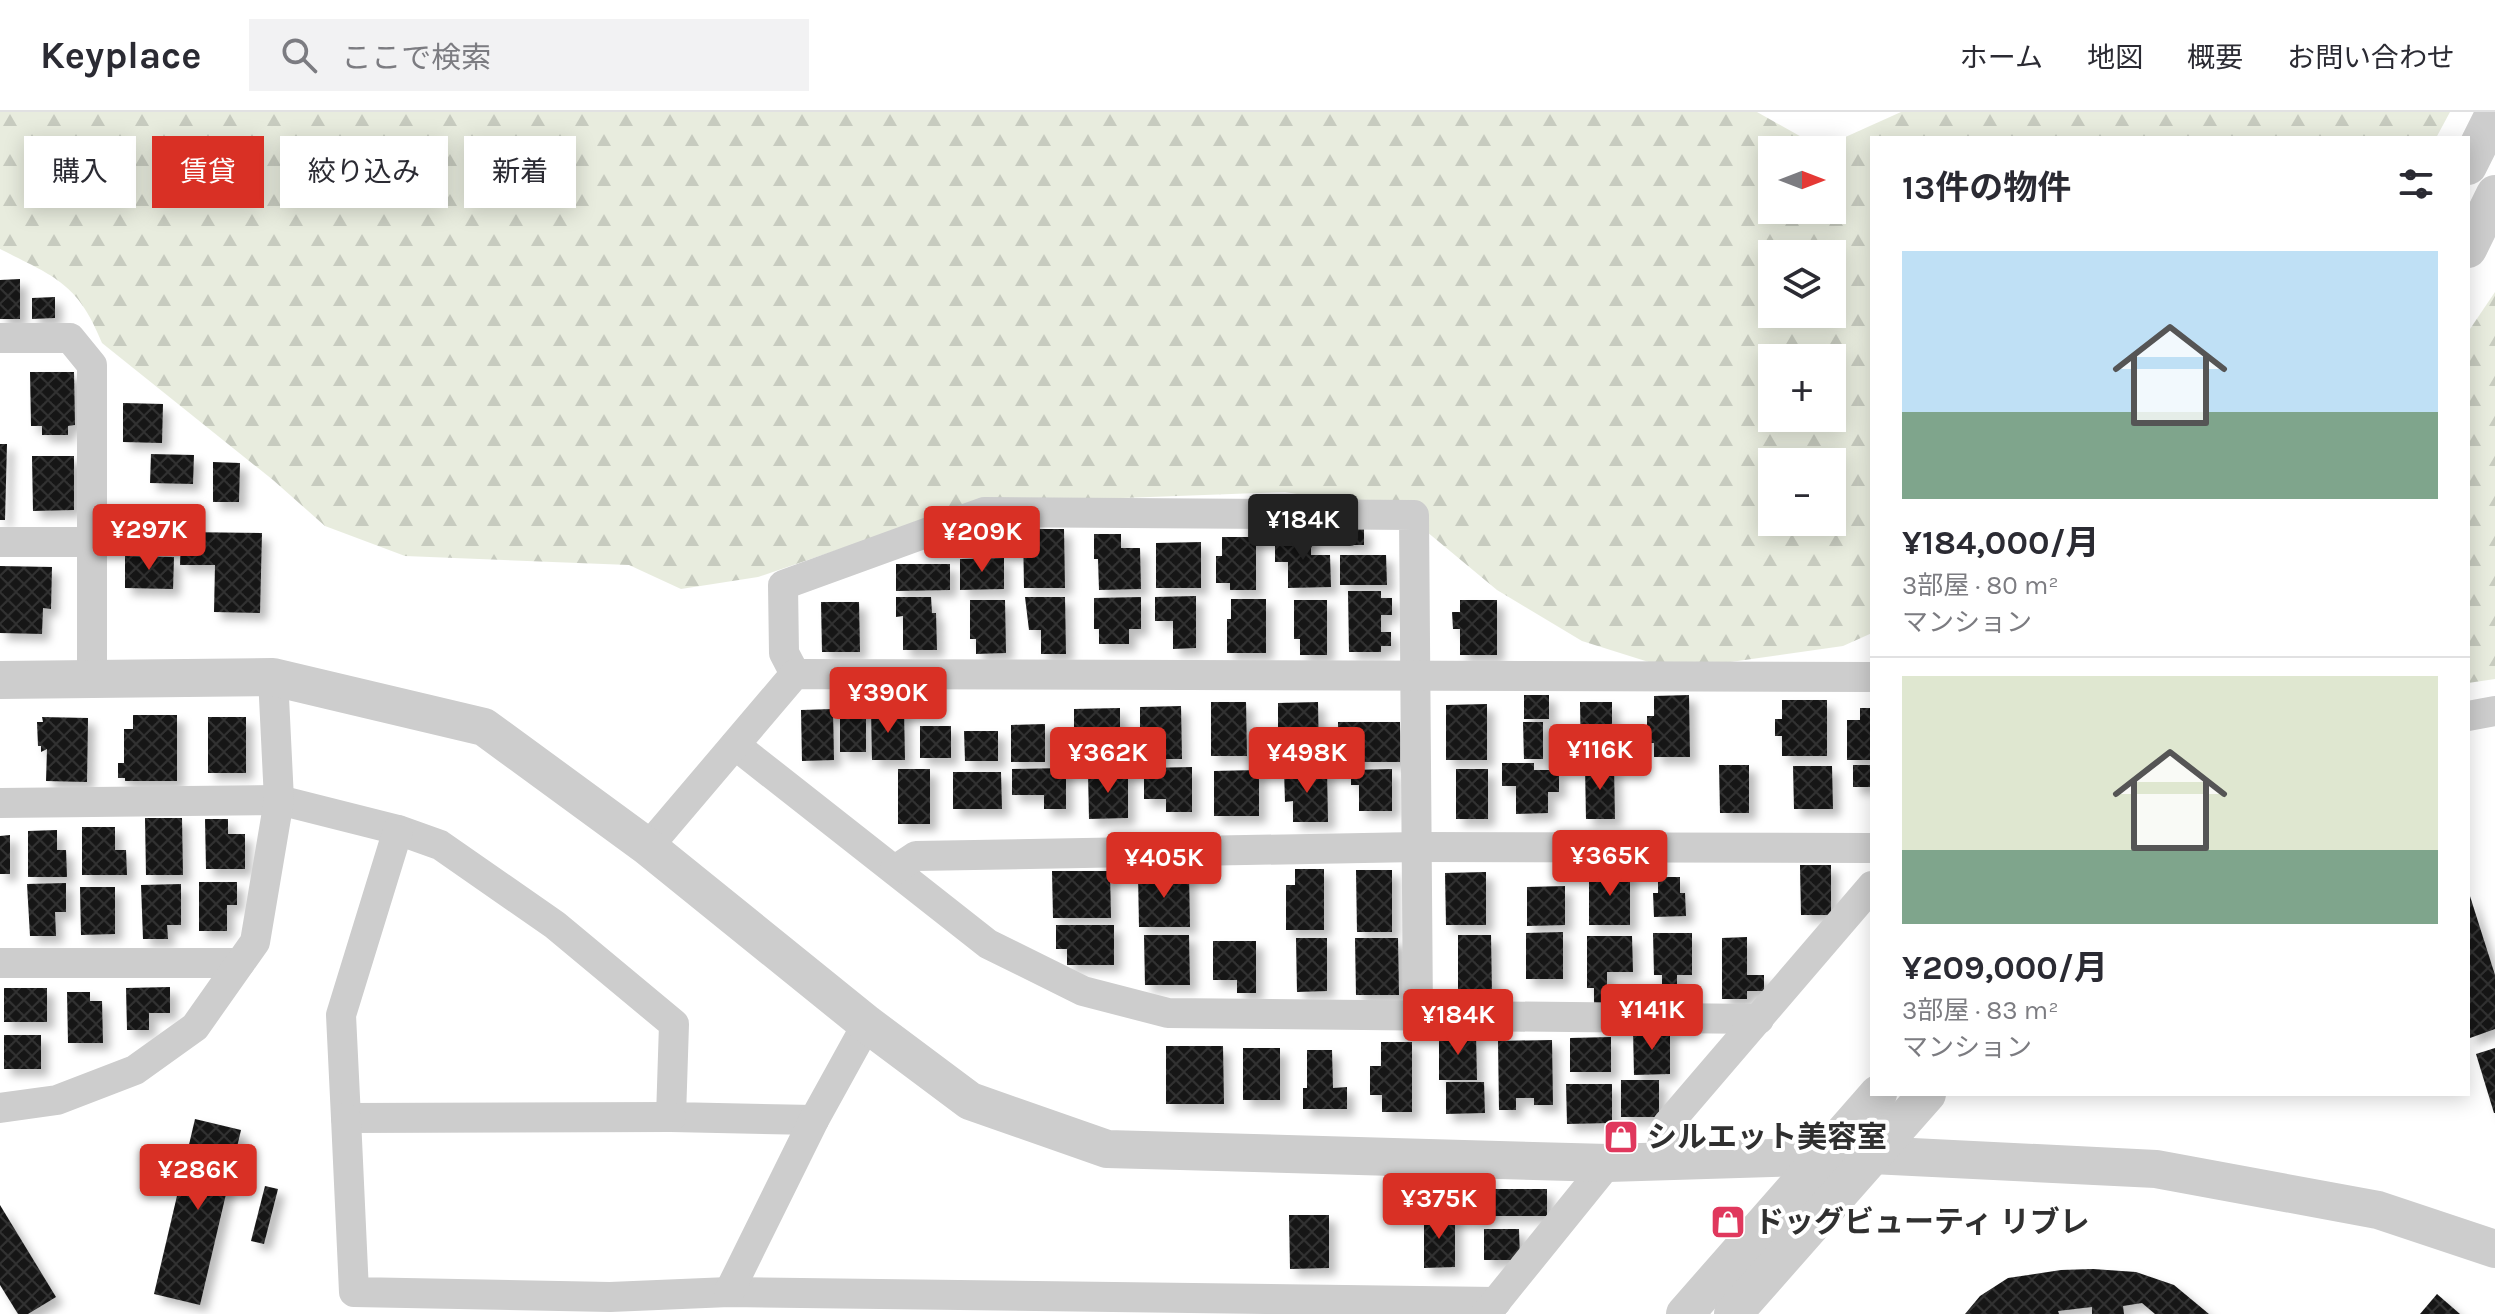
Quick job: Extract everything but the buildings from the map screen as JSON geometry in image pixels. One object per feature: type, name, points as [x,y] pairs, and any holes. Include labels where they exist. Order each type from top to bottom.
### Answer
[{"type":"street","points":[[2470,162],[2495,112]]},
{"type":"street","points":[[2470,245],[2495,194]]},
{"type":"street","points":[[0,338],[70,338],[92,365],[92,679]]},
{"type":"street","points":[[795,674],[784,653],[783,585],[984,512],[1414,515],[1418,1015]]},
{"type":"street","points":[[0,542],[91,542]]},
{"type":"street","points":[[648,847],[795,674],[1870,677]]},
{"type":"street","points":[[0,1108],[57,1100],[135,1070],[195,1027],[255,942],[279,800],[273,677]]},
{"type":"street","points":[[0,680],[273,677],[484,727],[648,847],[867,1024],[970,1101],[1107,1149],[1608,1163],[1872,1155],[2156,1169],[2378,1210],[2495,1249]]},
{"type":"street","points":[[2470,716],[2495,711]]},
{"type":"street","points":[[735,745],[988,944],[1083,991],[1168,1013],[1759,1019]]},
{"type":"street","points":[[0,803],[279,800],[398,830],[440,845],[555,925],[674,1024],[671,1117]]},
{"type":"street","points":[[398,830],[341,1015],[354,1303],[610,1306],[729,1292],[1491,1308],[1608,1163]]},
{"type":"street","points":[[895,870],[916,856],[1417,847],[1870,848]]},
{"type":"street","points":[[1658,1160],[1667,1125],[1870,888]]},
{"type":"street","points":[[0,963],[240,963]]},
{"type":"street","points":[[729,1292],[814,1120],[867,1024]]},
{"type":"street","points":[[1685,1314],[1876,1096]]},
{"type":"street","points":[[1733,1314],[1925,1096]]},
{"type":"street","points":[[346,1118],[814,1120]]},
{"type":"green space","points":[[0,112],[1757,112],[1800,136],[1758,136],[1758,224],[1846,224],[1846,137],[1901,112],[2450,112],[2437,136],[1870,136],[1870,634],[1843,646],[1674,670],[1582,641],[1497,590],[1403,512],[1285,492],[1096,499],[936,516],[758,577],[681,589],[629,565],[405,556],[325,526],[273,480],[102,343],[84,307],[74,294],[50,275],[0,249]]},
{"type":"green space","points":[[2495,292],[2495,679],[2470,683],[2470,329]]},
{"type":"place","name":"シルエット美容室","points":[[1621,1137]]},
{"type":"place","name":"ドッグビューティ リブレ","points":[[1728,1222]]}]
